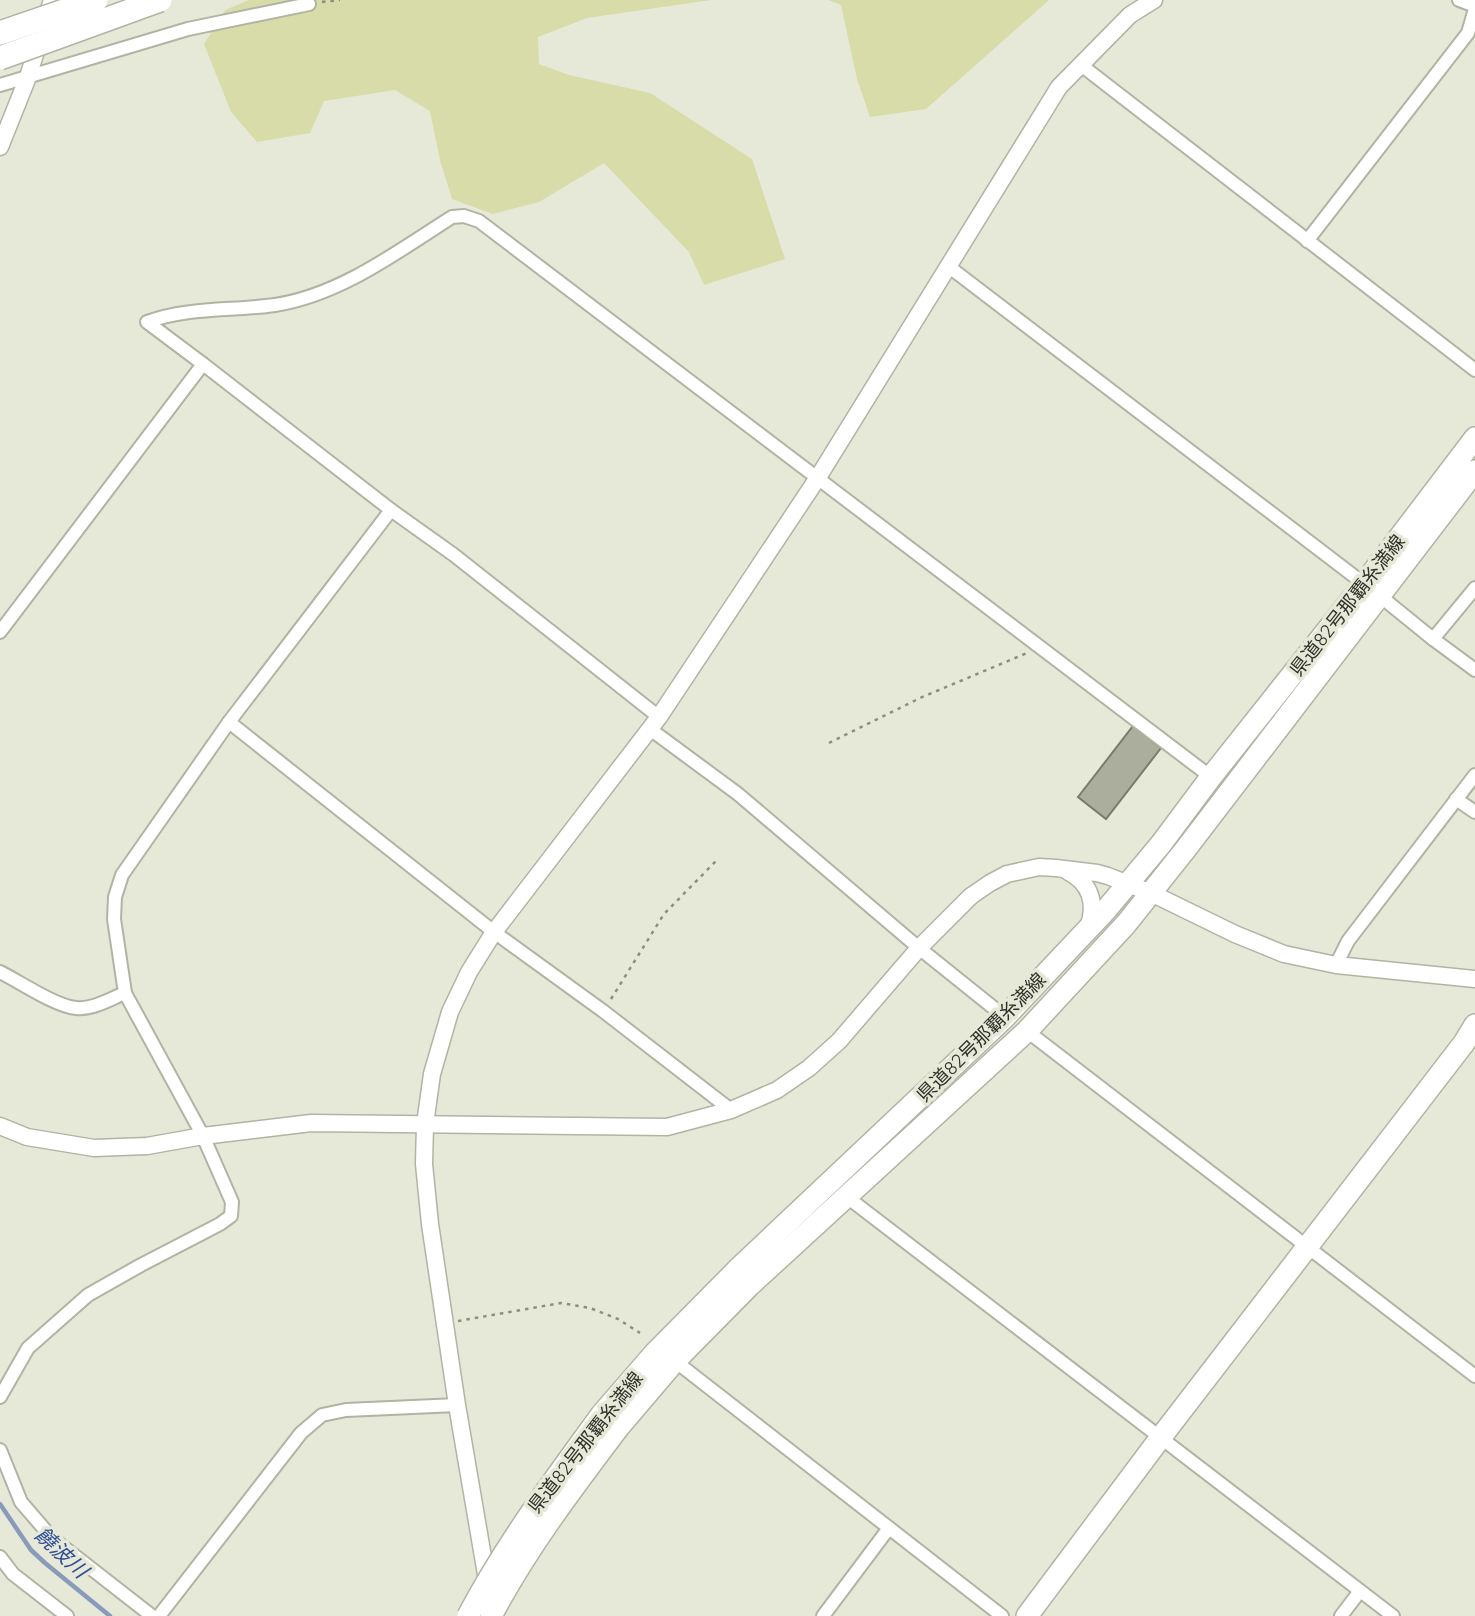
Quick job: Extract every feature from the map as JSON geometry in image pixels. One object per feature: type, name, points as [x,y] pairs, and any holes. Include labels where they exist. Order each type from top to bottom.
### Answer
[{"type":"highway","points":[[0,33],[96,0]]},
{"type":"highway","points":[[0,58],[160,0]]},
{"type":"main road","name":"県道82号那覇糸満線","points":[[468,1616],[520,1527],[610,1421],[675,1362],[749,1286],[1027,1031],[1126,924],[1372,590],[1475,438]]},
{"type":"main road","name":"県道82号那覇糸満線","points":[[493,1616],[524,1557],[654,1354],[739,1268],[1005,1017],[1087,930],[1128,884],[1211,777],[1475,471]]},
{"type":"main road","points":[[1027,1616],[1161,1437],[1471,1040]]},
{"type":"street","points":[[0,147],[28,77],[52,0]]},
{"type":"street","points":[[493,1616],[457,1405],[424,1164],[425,1124],[432,1074],[450,1012],[494,932],[655,723],[817,479],[1059,87],[1130,15],[1154,0]]},
{"type":"street","points":[[1307,241],[1468,33],[1475,8],[1459,0]]},
{"type":"street","points":[[0,85],[188,29],[309,4]]},
{"type":"street","points":[[1081,65],[1475,370]]},
{"type":"street","points":[[1005,1017],[454,555],[391,510],[147,322],[177,314],[275,305],[312,297],[373,268],[452,217],[464,216],[480,221],[1211,777]]},
{"type":"street","points":[[948,266],[1475,670]]},
{"type":"street","points":[[0,632],[204,364]]},
{"type":"street","points":[[0,1397],[28,1348],[88,1295],[231,1216],[232,1202],[203,1136],[125,993],[114,919],[115,897],[122,875],[229,722],[391,510]]},
{"type":"street","points":[[1433,639],[1475,588]]},
{"type":"street","points":[[229,722],[494,932],[603,1011],[731,1110]]},
{"type":"street","points":[[1336,965],[1348,941],[1475,775]]},
{"type":"street","points":[[1456,799],[1475,812]]},
{"type":"street","points":[[0,1126],[27,1137],[94,1148],[147,1146],[203,1136],[312,1123],[667,1127],[731,1110],[777,1090],[809,1068],[838,1041],[919,947],[971,896],[1007,874],[1039,867],[1097,873],[1128,884],[1284,954],[1336,965],[1475,979]]},
{"type":"street","points":[[1056,867],[1077,876],[1091,895],[1092,910],[1087,930]]},
{"type":"street","points":[[0,972],[58,1002],[77,1008],[90,1007],[125,993]]},
{"type":"street","points":[[1027,1031],[1475,1376]]},
{"type":"street","points":[[847,1197],[1394,1616]]},
{"type":"street","points":[[675,1362],[1002,1616]]},
{"type":"street","points":[[159,1616],[301,1433],[323,1415],[346,1410],[457,1405]]},
{"type":"street","points":[[0,1450],[21,1502],[52,1538],[152,1616]]},
{"type":"street","points":[[823,1616],[889,1528]]},
{"type":"street","points":[[0,1557],[13,1574],[67,1616]]},
{"type":"street","points":[[1341,1616],[1360,1591]]},
{"type":"path","points":[[309,4],[340,0]]},
{"type":"path","points":[[829,743],[920,698],[1040,648]]},
{"type":"path","points":[[603,1011],[664,914],[716,861]]},
{"type":"path","points":[[445,1323],[561,1303],[590,1308],[618,1319],[640,1333]]},
{"type":"green space","points":[[249,0],[711,0],[587,18],[538,37],[539,64],[569,75],[650,93],[752,159],[785,259],[704,285],[689,252],[604,163],[539,202],[493,214],[452,199],[440,160],[430,111],[395,90],[324,101],[310,133],[257,142],[231,112],[204,44],[225,10]]},
{"type":"green space","points":[[828,0],[1048,1],[926,109],[870,117],[857,79],[841,5]]},
{"type":"building","points":[[1133,726],[1161,748],[1106,819],[1078,797]]},
{"type":"waterway","name":"饒波川","points":[[0,1504],[31,1550],[110,1616]]}]
